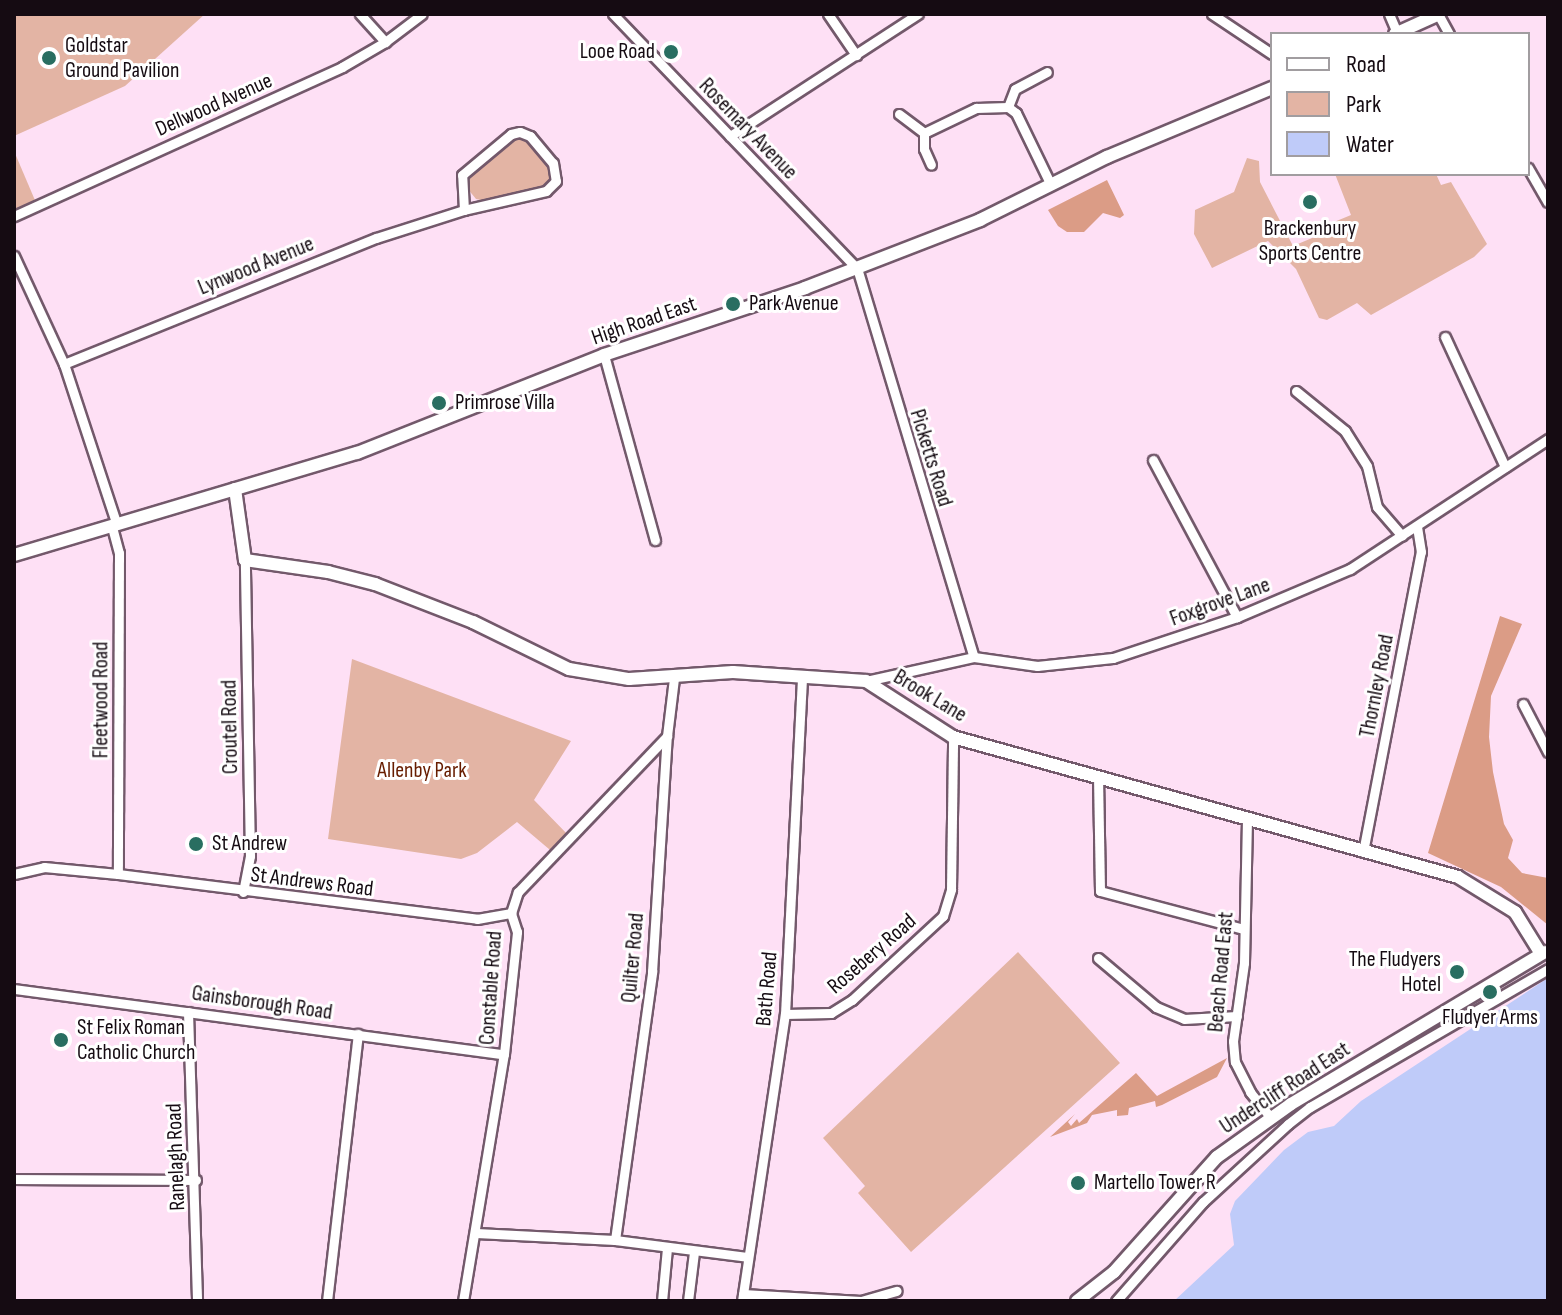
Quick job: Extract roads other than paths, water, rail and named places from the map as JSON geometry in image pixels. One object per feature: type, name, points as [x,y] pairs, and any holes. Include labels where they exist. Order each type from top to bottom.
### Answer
[{"type":"street","points":[[360,14],[385,42]]},
{"type":"street","name":"Dellwood Avenue","points":[[14,216],[325,75],[385,42],[422,14]]},
{"type":"street","name":"Rosemary Avenue","points":[[613,14],[857,268]]},
{"type":"street","points":[[828,14],[856,55]]},
{"type":"street","points":[[730,136],[918,14]]},
{"type":"street","points":[[1212,14],[1270,53]]},
{"type":"street","points":[[1400,32],[1438,14],[1448,32]]},
{"type":"street","points":[[1008,107],[1015,89],[1047,72]]},
{"type":"street","name":"High Road East","points":[[14,555],[357,453],[604,355],[857,268],[980,220],[1176,125],[1270,89]]},
{"type":"street","points":[[924,133],[976,108],[1008,107],[1016,113],[1051,185]]},
{"type":"street","points":[[899,114],[924,133]]},
{"type":"street","points":[[924,133],[924,149],[931,165]]},
{"type":"street","name":"Lynwood Avenue","points":[[64,364],[409,225],[546,191],[556,181],[553,163],[530,136],[511,134],[462,175],[464,210]]},
{"type":"street","points":[[1530,171],[1548,202]]},
{"type":"street","name":"Fleetwood Road","points":[[14,256],[64,364],[115,526],[119,553],[118,874]]},
{"type":"street","name":"Picketts Road","points":[[857,268],[974,657]]},
{"type":"street","points":[[1445,337],[1505,467]]},
{"type":"street","points":[[604,355],[655,540]]},
{"type":"street","points":[[1296,391],[1345,431],[1367,466],[1377,507],[1402,536]]},
{"type":"street","name":"Foxgrove Lane","points":[[866,681],[974,657],[1037,666],[1113,658],[1237,617],[1350,569],[1548,439]]},
{"type":"street","points":[[1153,460],[1237,617]]},
{"type":"street","points":[[235,489],[245,560]]},
{"type":"street","name":"Thornley Road","points":[[1363,852],[1421,552],[1417,526]]},
{"type":"street","name":"Brook Lane","points":[[245,560],[328,572],[389,589],[473,622],[569,669],[629,679],[733,672],[866,681],[953,737],[1458,877],[1515,912],[1545,952]]},
{"type":"street","name":"Croutel Road","points":[[243,892],[250,856],[245,560]]},
{"type":"street","name":"Quilter Road","points":[[615,1240],[652,972],[667,736],[674,678]]},
{"type":"street","name":"Bath Road","points":[[742,1298],[785,1014],[802,678]]},
{"type":"street","points":[[1523,704],[1548,752]]},
{"type":"street","name":"Constable Road","points":[[463,1301],[504,1054],[517,932],[511,913],[518,892],[667,736]]},
{"type":"street","name":"Rosebery Road","points":[[785,1014],[831,1013],[852,1000],[943,916],[951,889],[953,737]]},
{"type":"street","points":[[1098,776],[1100,891],[1244,929]]},
{"type":"street","name":"Beach Road East","points":[[1247,819],[1244,929],[1233,1041],[1235,1062],[1250,1092],[1270,1117]]},
{"type":"street","name":"St Andrews Road","points":[[14,874],[44,867],[477,919],[511,913]]},
{"type":"street","name":"Undercliff Road East","points":[[1077,1301],[1122,1263],[1217,1157],[1270,1117],[1545,952]]},
{"type":"street","points":[[1098,958],[1156,1007],[1184,1019],[1237,1016]]},
{"type":"street","points":[[1116,1301],[1203,1202],[1310,1107],[1548,969]]},
{"type":"street","name":"Gainsborough Road","points":[[14,989],[504,1054]]},
{"type":"street","name":"Ranelagh Road","points":[[188,1012],[196,1180],[197,1301]]},
{"type":"street","points":[[327,1301],[358,1034]]},
{"type":"street","points":[[14,1179],[196,1180]]},
{"type":"street","points":[[476,1233],[615,1240],[747,1257]]},
{"type":"street","points":[[662,1301],[667,1248]]},
{"type":"street","points":[[688,1301],[694,1252]]},
{"type":"street","points":[[742,1298],[861,1301],[897,1291]]},
{"type":"water","points":[[1548,978],[1548,1301],[1174,1301],[1234,1245],[1230,1214],[1235,1201],[1284,1150],[1308,1132],[1334,1126],[1361,1101]]},
{"type":"place","name":"Looe Road","points":[[671,52]]},
{"type":"place","name":"Goldstar Ground Pavilion","points":[[49,58]]},
{"type":"place","name":"Brackenbury Sports Centre","points":[[1310,202]]},
{"type":"place","name":"Park Avenue","points":[[733,304]]},
{"type":"place","name":"Primrose Villa","points":[[439,403]]},
{"type":"place","name":"St Andrew","points":[[196,844]]},
{"type":"place","name":"The Fludyers Hotel","points":[[1457,972]]},
{"type":"place","name":"Fludyer Arms","points":[[1490,992]]},
{"type":"place","name":"St Felix Roman Catholic Church","points":[[61,1040]]},
{"type":"place","name":"Martello Tower R","points":[[1078,1183]]},
{"type":"park label","name":"Allenby Park","points":[[422,771]]}]
